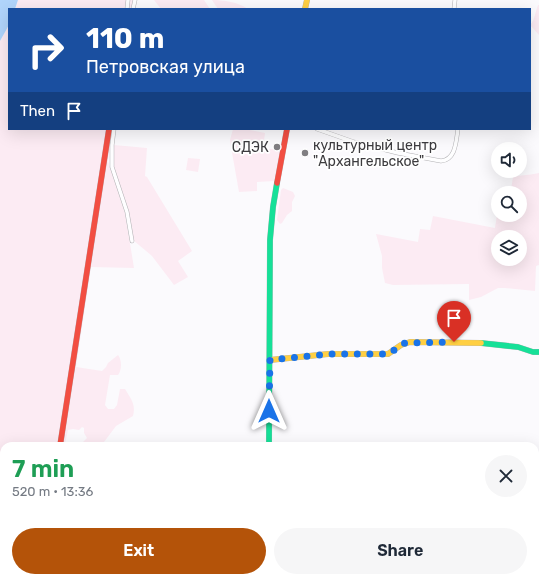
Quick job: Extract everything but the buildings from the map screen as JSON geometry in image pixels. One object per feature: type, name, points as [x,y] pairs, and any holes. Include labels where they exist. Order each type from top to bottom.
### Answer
[{"type":"street","points":[[61,442],[108,130]]},
{"type":"street","points":[[114,130],[112,167],[127,212],[132,241]]},
{"type":"street","points":[[269,442],[269,254],[272,208],[287,130]]},
{"type":"street","points":[[320,130],[354,142],[398,153],[441,161],[452,155],[458,130]]},
{"type":"street","points":[[270,360],[328,354],[388,354],[401,345],[410,342],[498,344],[539,352]]},
{"type":"shaded area","points":[[18,0],[133,0],[132,8],[15,8]]},
{"type":"shaded area","points":[[154,0],[204,0],[209,8],[160,8]]},
{"type":"shaded area","points":[[212,0],[231,2],[246,8],[217,8]]},
{"type":"shaded area","points":[[539,5],[539,35],[531,26]]},
{"type":"shaded area","points":[[8,27],[8,130],[113,130],[108,161],[125,213],[134,268],[91,267],[76,367],[102,371],[108,363],[118,355],[121,362],[121,368],[118,375],[110,375],[105,405],[108,409],[114,409],[117,405],[120,389],[125,389],[132,402],[134,412],[133,416],[116,426],[104,442],[83,442],[87,438],[84,433],[84,428],[82,427],[79,430],[68,430],[65,442],[0,442],[0,41]]},
{"type":"shaded area","points":[[233,130],[250,130],[265,133],[263,148],[279,150],[280,152],[274,181],[257,182],[257,191],[239,192],[230,140]]},
{"type":"shaded area","points":[[114,145],[147,148],[145,176],[192,251],[178,261],[188,277],[174,285],[152,256],[133,240],[114,168]]},
{"type":"shaded area","points":[[188,158],[200,159],[198,172],[186,170]]},
{"type":"shaded area","points":[[539,173],[539,265],[536,266],[535,291],[498,288],[481,297],[469,300],[469,284],[393,285],[385,283],[382,268],[382,256],[376,234],[418,242],[420,229],[430,230],[433,216],[495,228],[496,222],[527,222],[527,186],[512,186],[513,178],[527,178],[527,175]]},
{"type":"shaded area","points":[[283,188],[293,192],[295,196],[292,202],[292,211],[280,224],[277,220],[281,190]]},
{"type":"water","points":[[0,0],[18,0],[15,8],[8,8],[8,27],[0,41]]},
{"type":"traffic: fast","points":[[269,442],[270,240],[277,183]]},
{"type":"traffic: fast","points":[[481,343],[518,347],[533,352],[539,352]]},
{"type":"traffic: slow","points":[[305,8],[307,0]]},
{"type":"traffic: slow","points":[[270,360],[328,354],[388,354],[401,345],[410,342],[481,343]]},
{"type":"traffic: jam","points":[[61,442],[109,130]]},
{"type":"traffic: jam","points":[[277,183],[287,130]]},
{"type":"place","name":"СДЭК","points":[[277,147]]},
{"type":"place","name":"культурный центр \"Архангельское\"","points":[[305,153]]},
{"type":"route","points":[[269,411],[270,360],[328,354],[388,354],[395,348],[410,342],[454,342]]}]
